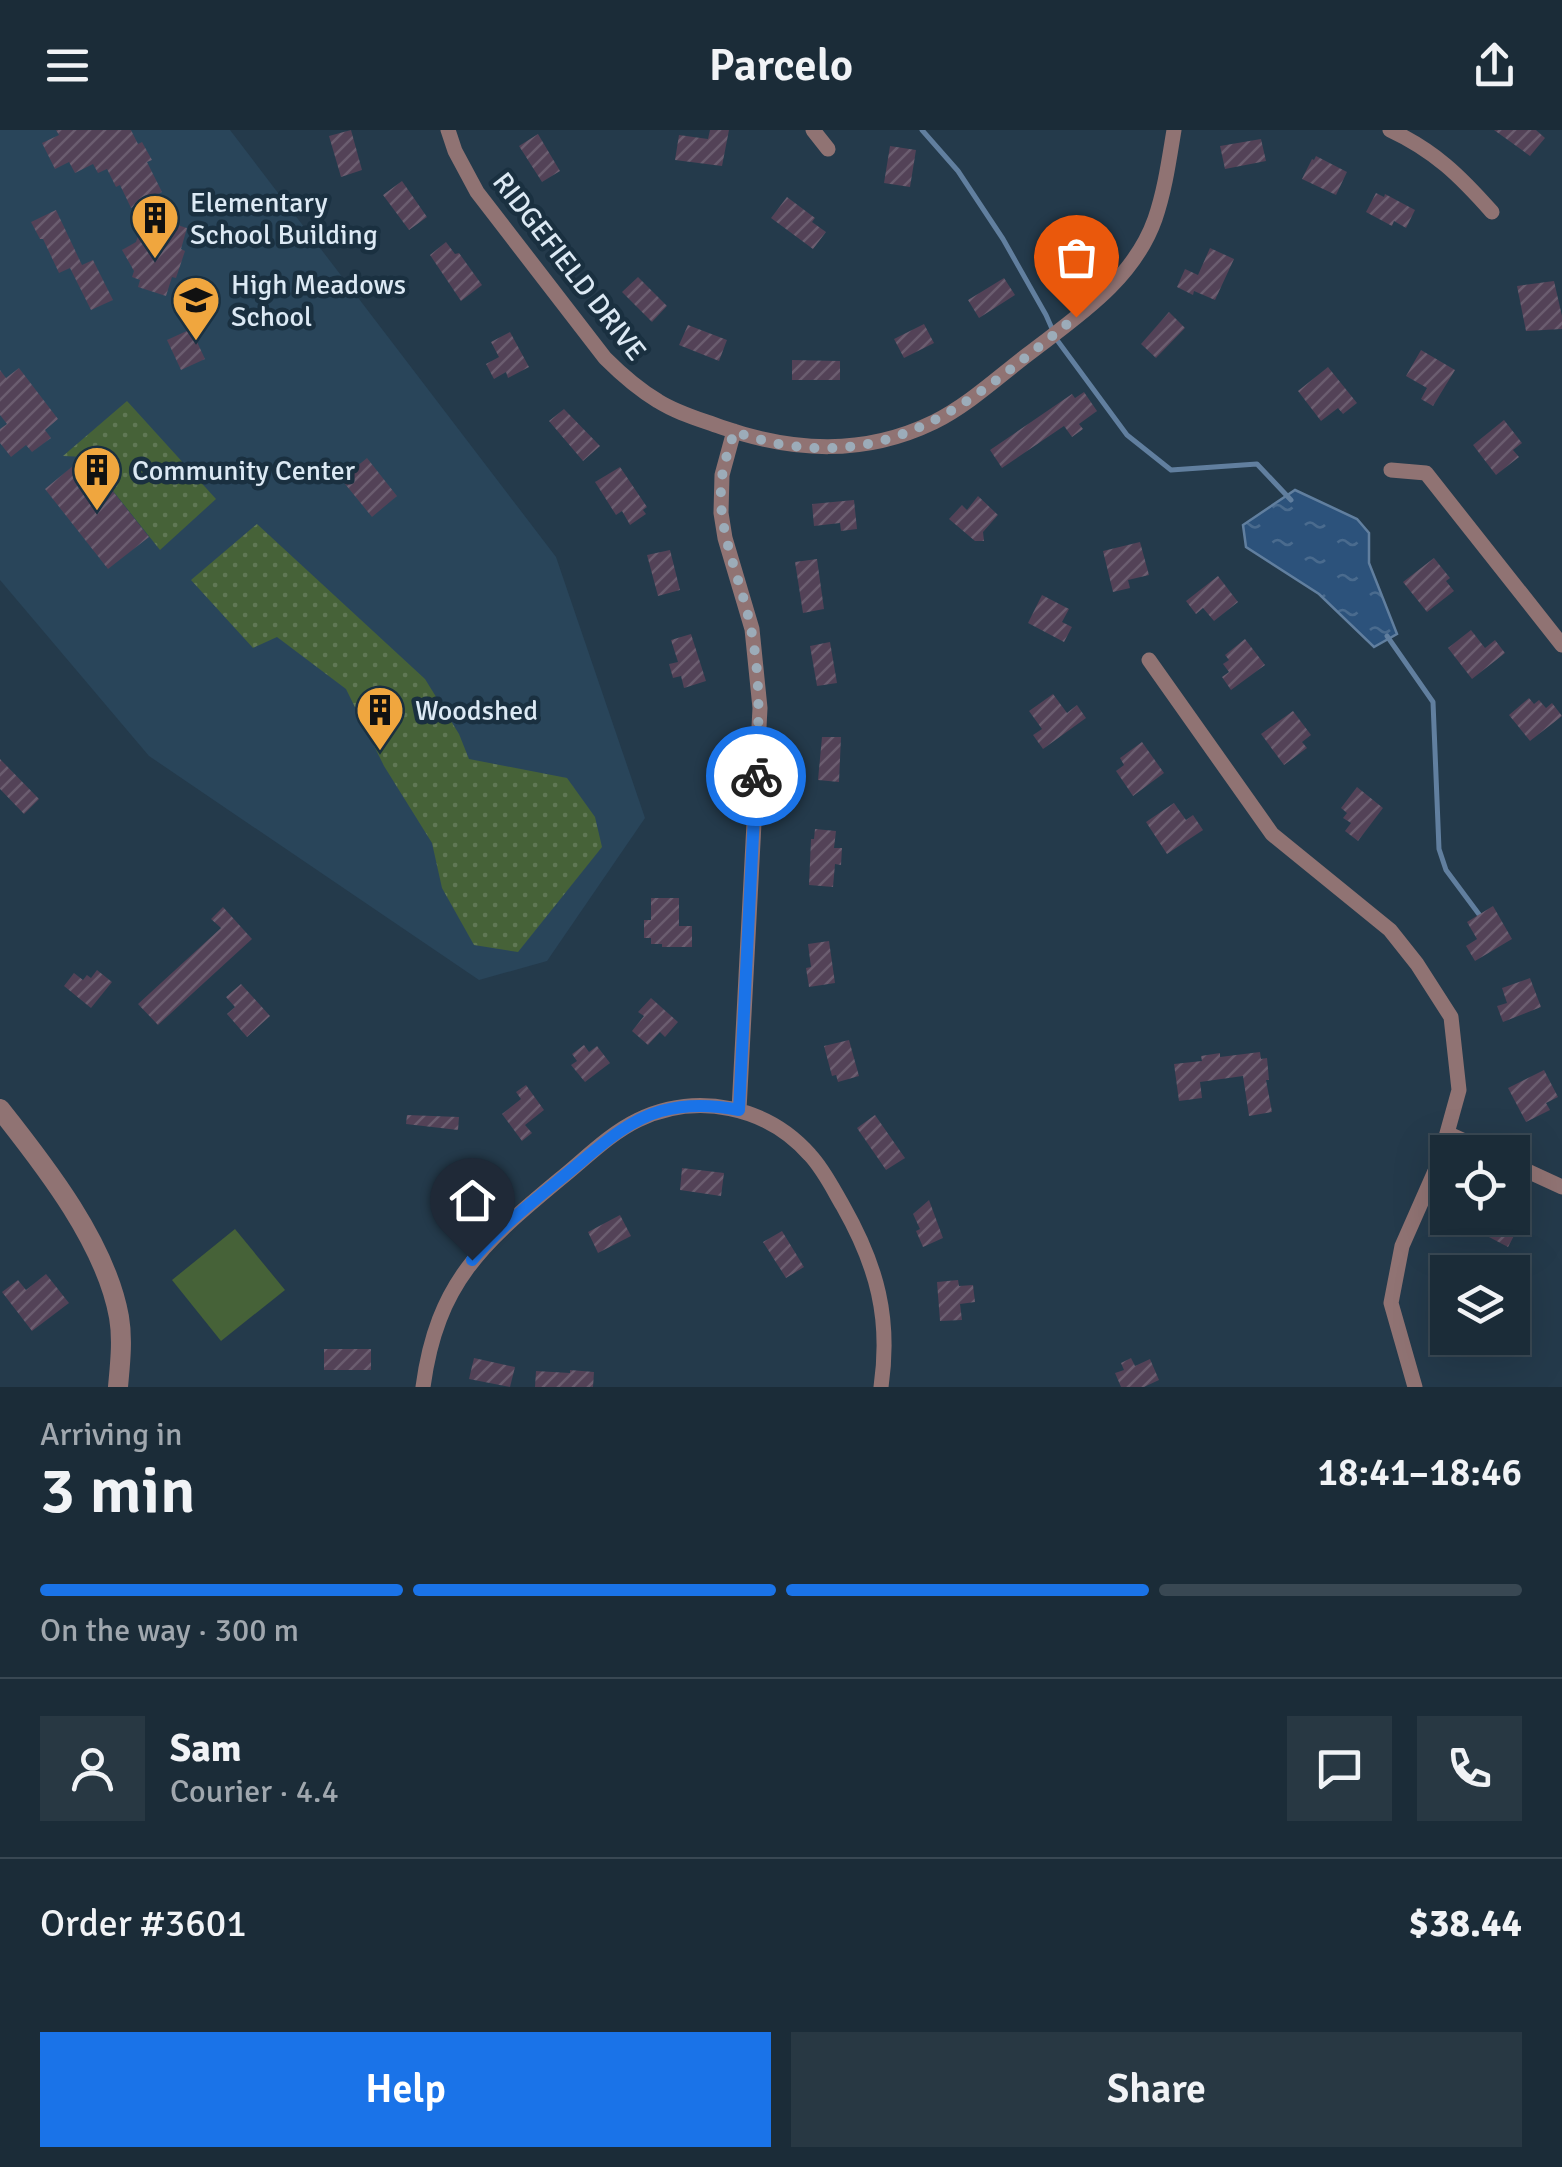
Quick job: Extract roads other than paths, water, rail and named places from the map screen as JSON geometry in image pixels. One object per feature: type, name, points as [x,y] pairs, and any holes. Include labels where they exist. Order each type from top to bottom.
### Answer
[{"type":"street","name":"RIDGEFIELD DRIVE","points":[[448,130],[477,192],[605,358],[630,382],[659,402],[734,432],[778,444],[821,448],[868,444],[937,421],[966,403],[1097,300],[1130,264],[1154,221],[1174,130]]},
{"type":"street","points":[[813,130],[828,149]]},
{"type":"street","points":[[1390,130],[1438,157],[1492,212]]},
{"type":"street","points":[[734,432],[722,475],[721,513],[752,629],[760,708],[739,1110]]},
{"type":"street","points":[[1391,470],[1426,473],[1562,646]]},
{"type":"street","points":[[1149,660],[1272,834],[1390,930],[1451,1017],[1459,1090],[1439,1162],[1402,1246],[1391,1303],[1415,1387]]},
{"type":"street","points":[[423,1387],[436,1328],[472,1260],[509,1221],[612,1137],[660,1111],[687,1106],[739,1110],[779,1128],[805,1149],[825,1175],[858,1232],[875,1275],[884,1316],[886,1357],[881,1387]]},
{"type":"street","points":[[0,1109],[62,1195],[104,1266],[120,1330],[118,1387]]},
{"type":"street","points":[[1447,1133],[1451,1135]]},
{"type":"street","points":[[1530,1172],[1562,1186]]},
{"type":"water","points":[[1295,490],[1357,519],[1369,533],[1369,563],[1397,634],[1374,647],[1319,594],[1246,547],[1243,525]]},
{"type":"waterway","points":[[922,130],[958,171],[1003,239],[1057,340],[1127,435],[1171,470],[1257,464],[1291,500]]},
{"type":"waterway","points":[[1387,636],[1433,702],[1439,849],[1446,870],[1481,917]]},
{"type":"place","name":"Elementary School Building","points":[[155,260]]},
{"type":"place","name":"High Meadows School","points":[[196,342]]},
{"type":"place","name":"Community Center","points":[[97,512]]},
{"type":"place","name":"Woodshed","points":[[380,752]]}]
